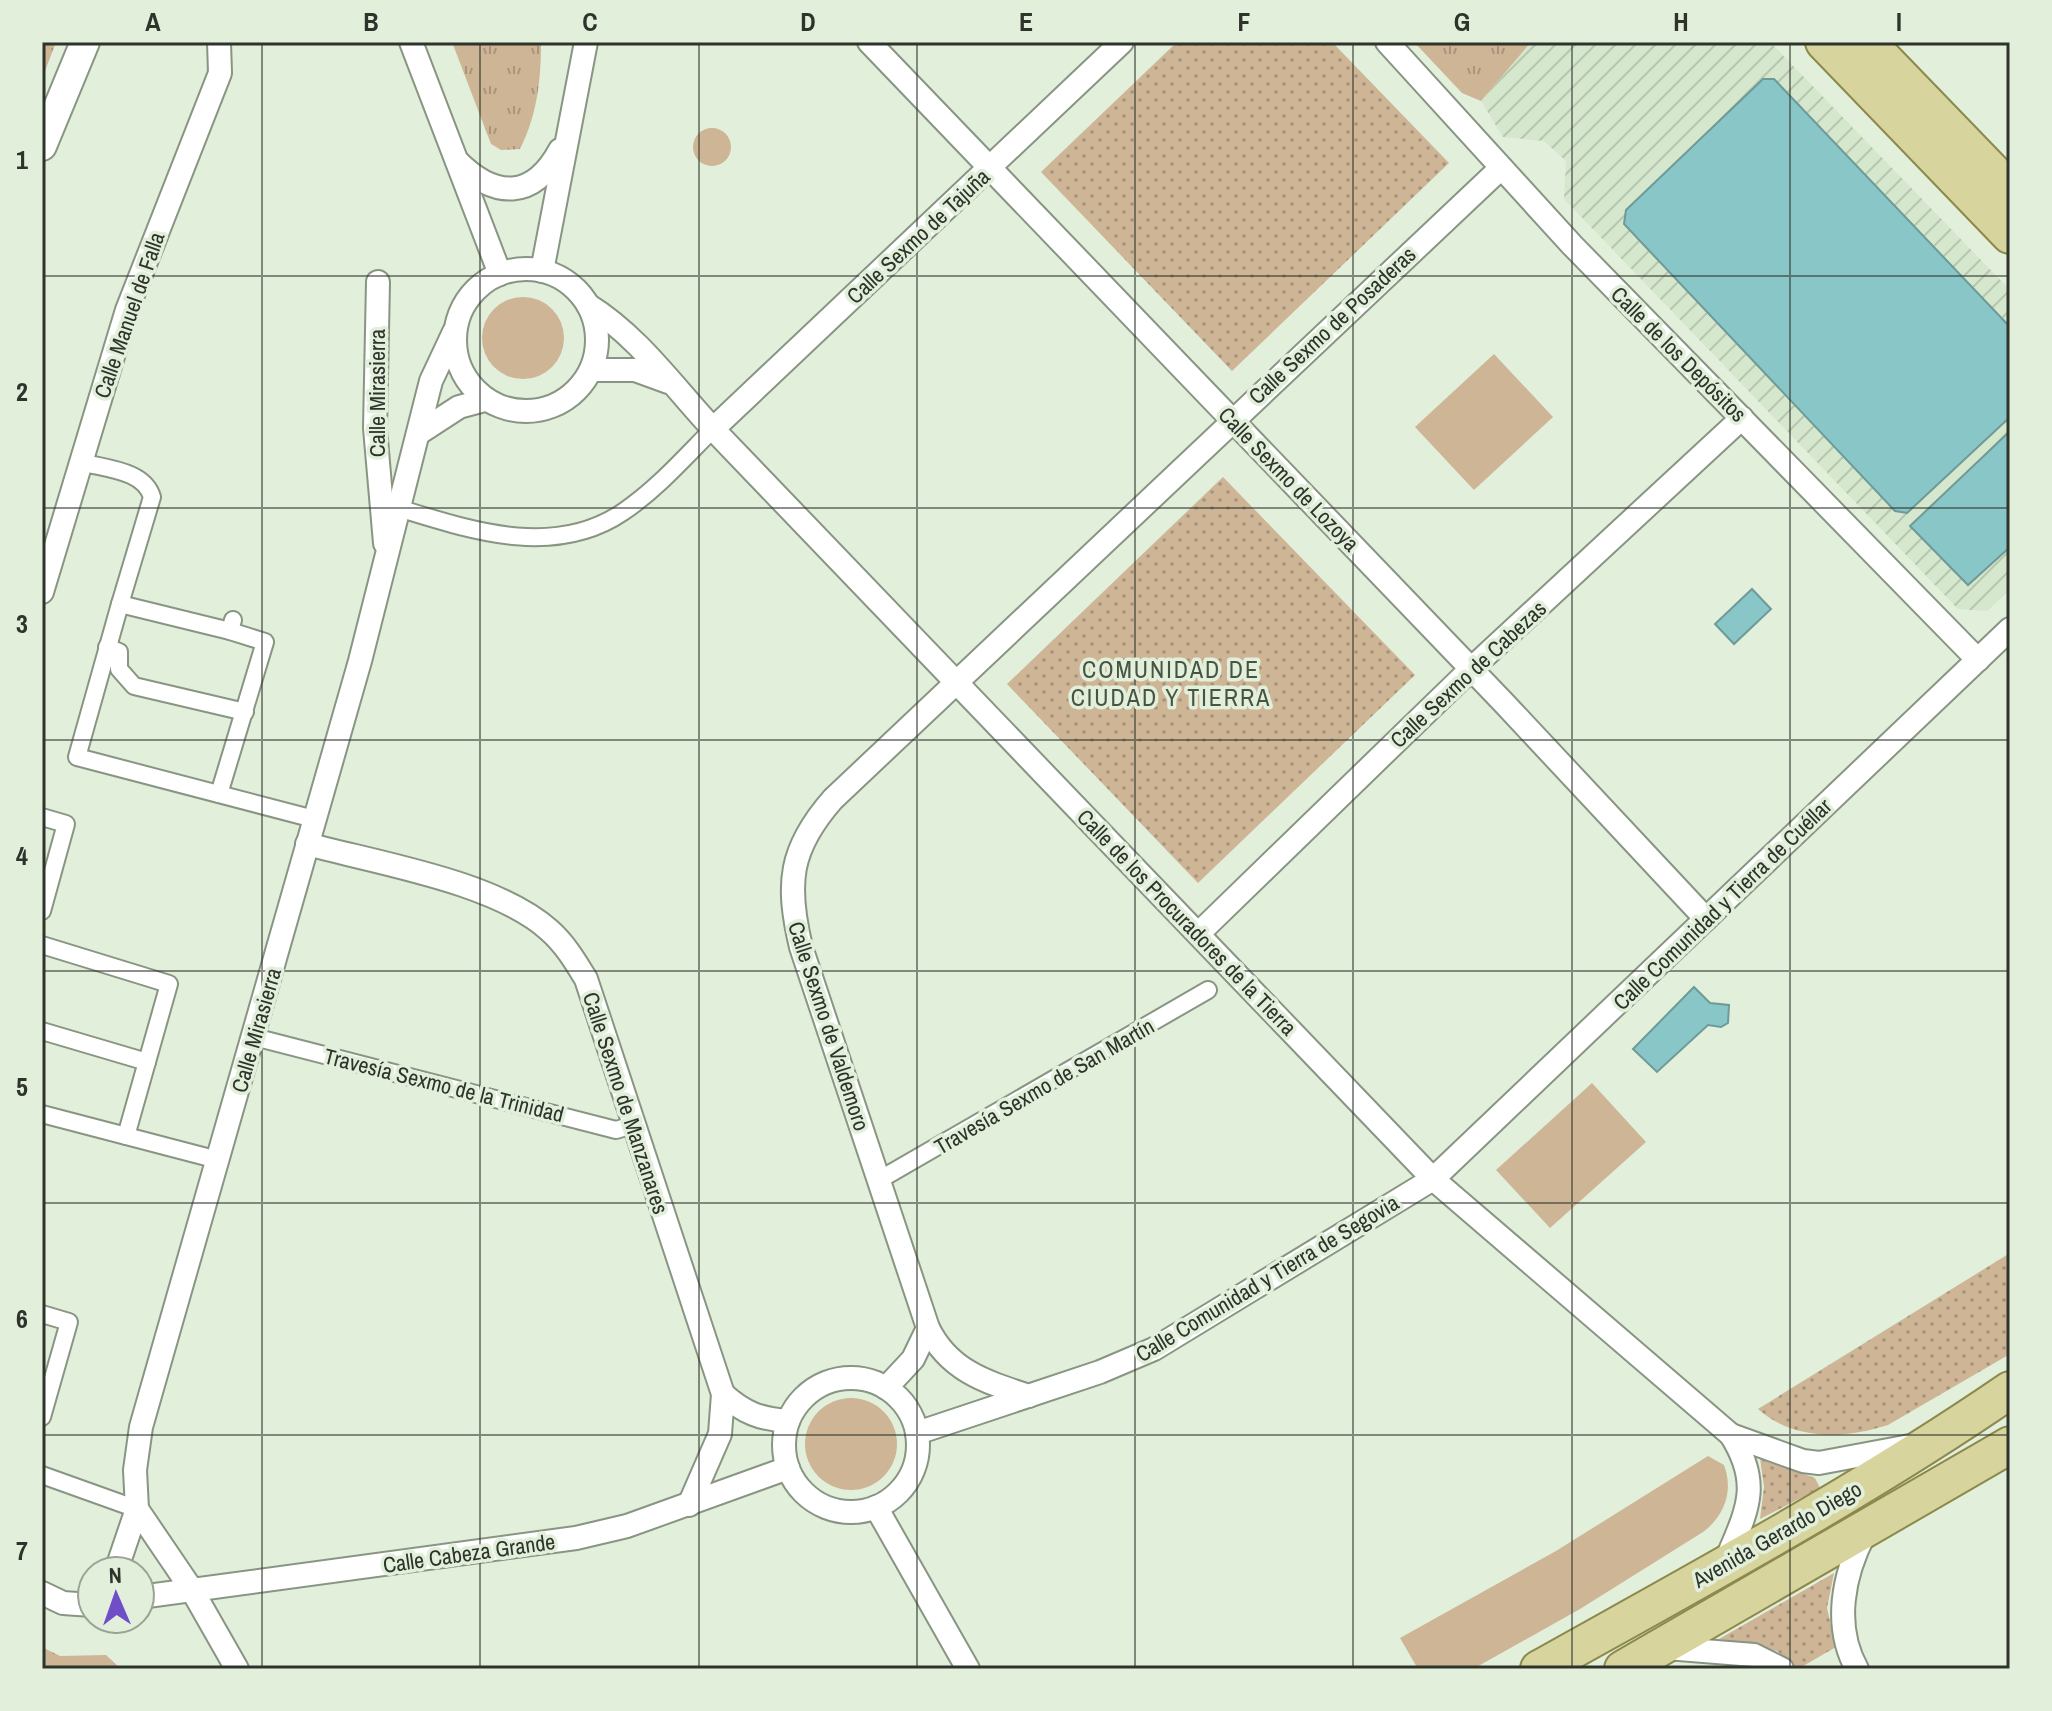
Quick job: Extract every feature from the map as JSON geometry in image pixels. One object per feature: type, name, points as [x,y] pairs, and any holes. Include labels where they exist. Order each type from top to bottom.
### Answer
[{"type":"main road","points":[[1824,42],[2010,235]]},
{"type":"main road","points":[[1867,42],[2010,190]]},
{"type":"main road","name":"Avenida Gerardo Diego","points":[[1539,1669],[1725,1565],[1935,1441],[2010,1390]]},
{"type":"main road","name":"Avenida Gerardo Diego","points":[[1623,1669],[2010,1445]]},
{"type":"street","points":[[42,146],[85,42]]},
{"type":"street","name":"Calle Manuel de Falla","points":[[42,592],[127,310],[220,73],[219,42]]},
{"type":"street","points":[[411,42],[500,274]]},
{"type":"street","points":[[542,271],[586,42]]},
{"type":"street","name":"Calle Sexmo de Lozoya","points":[[869,42],[1471,669],[1706,919]]},
{"type":"street","name":"Calle Sexmo de Tajuña","points":[[713,429],[1122,42]]},
{"type":"street","name":"Calle de los Depósitos","points":[[1387,42],[1501,168],[1978,660]]},
{"type":"street","points":[[454,157],[490,186],[509,189],[526,187],[541,178],[566,138]]},
{"type":"street","name":"Calle Sexmo de Posaderas","points":[[955,681],[1501,168]]},
{"type":"street","points":[[521,269],[542,271],[568,284],[588,305],[598,343],[591,370],[577,391],[557,405],[508,410],[485,400],[460,370],[454,332],[462,307],[473,292],[500,274],[521,269]]},
{"type":"street","name":"Calle Mirasierra","points":[[378,282],[375,428],[386,552]]},
{"type":"street","name":"Calle de los Procuradores de la Tierra","points":[[588,305],[616,322],[668,382],[1433,1179],[1731,1435]]},
{"type":"street","name":"Calle Mirasierra","points":[[121,1555],[137,1509],[135,1470],[141,1427],[360,661],[431,381],[454,332]]},
{"type":"street","name":"Calle de los Procuradores de la Tierra","points":[[591,370],[635,370],[668,382]]},
{"type":"street","name":"Calle Mirasierra","points":[[419,433],[459,407],[485,400]]},
{"type":"street","name":"Calle Sexmo de Cabezas","points":[[1198,934],[1471,669],[1742,418]]},
{"type":"street","points":[[398,508],[504,537],[535,538],[562,534],[620,514],[656,487],[713,429]]},
{"type":"street","points":[[81,462],[140,478],[149,485],[152,497],[77,757],[314,819]]},
{"type":"street","points":[[120,604],[231,626],[265,642],[219,794]]},
{"type":"street","name":"Calle Comunidad y Tierra de Cuéllar","points":[[1433,1179],[2010,629]]},
{"type":"street","points":[[107,647],[119,652],[119,669],[134,686],[245,712]]},
{"type":"street","name":"Calle Sexmo de Valdemoro","points":[[955,681],[818,816],[797,853],[792,879],[792,911],[801,947],[937,1348],[962,1371],[1029,1396]]},
{"type":"street","points":[[42,817],[66,824],[42,911]]},
{"type":"street","name":"Calle Sexmo de Manzanares","points":[[307,844],[484,892],[547,927],[561,941],[586,979],[723,1394],[720,1434],[689,1505]]},
{"type":"street","points":[[42,945],[169,984],[126,1136]]},
{"type":"street","name":"Travesía Sexmo de San Martín","points":[[879,1180],[1208,990]]},
{"type":"street","points":[[42,1031],[147,1062]]},
{"type":"street","name":"Travesía Sexmo de la Trinidad","points":[[254,1037],[616,1130],[633,1125]]},
{"type":"street","points":[[42,1114],[218,1160]]},
{"type":"street","name":"Calle Comunidad y Tierra de Segovia","points":[[917,1433],[1029,1396],[1154,1349],[1433,1179]]},
{"type":"street","points":[[42,1314],[69,1322],[46,1389],[42,1417]]},
{"type":"street","points":[[886,1388],[913,1359],[928,1328]]},
{"type":"street","points":[[868,1380],[886,1388],[911,1415],[917,1433],[913,1469],[898,1491],[876,1507],[841,1511],[808,1497],[788,1468],[784,1452],[788,1421],[805,1397],[829,1382],[868,1380]]},
{"type":"street","points":[[723,1394],[747,1414],[788,1421]]},
{"type":"street","points":[[1731,1435],[1803,1461],[1819,1463],[1935,1441]]},
{"type":"street","points":[[1725,1565],[1742,1520],[1751,1477],[1744,1455],[1731,1435]]},
{"type":"street","name":"Calle Cabeza Grande","points":[[156,1595],[576,1538],[689,1505],[788,1468]]},
{"type":"street","points":[[42,1475],[137,1509],[192,1590],[237,1669]]},
{"type":"street","points":[[876,1507],[968,1669]]},
{"type":"street","points":[[1857,1669],[1849,1654],[1843,1602],[1851,1559],[1868,1528]]},
{"type":"street","points":[[42,1593],[63,1603],[76,1603]]},
{"type":"street","points":[[1661,1648],[1754,1655],[1782,1669]]},
{"type":"shaded area","points":[[1531,42],[1770,42],[2010,290],[2010,589],[1987,611],[1958,609],[1564,199],[1566,161],[1544,141],[1503,137],[1481,101]]},
{"type":"green space","points":[[42,42],[56,42],[42,79]]},
{"type":"green space","points":[[452,42],[541,42],[537,97],[520,149],[501,150],[491,144]]},
{"type":"green space","points":[[1177,42],[1332,42],[1449,163],[1232,371],[1041,172]]},
{"type":"green space","points":[[1414,42],[1531,42],[1481,101],[1462,93]]},
{"type":"green space","points":[[712,128],[725,134],[731,147],[725,160],[712,166],[699,160],[693,147],[699,134]]},
{"type":"green space","points":[[523,297],[539,301],[552,309],[560,322],[564,338],[560,354],[552,367],[539,375],[523,379],[507,375],[494,367],[486,354],[482,338],[486,322],[494,309],[507,301]]},
{"type":"green space","points":[[1494,354],[1553,417],[1474,490],[1415,427]]},
{"type":"green space","points":[[1223,477],[1415,675],[1198,883],[1007,684]]},
{"type":"green space","points":[[1592,1083],[1646,1142],[1550,1228],[1496,1170]]},
{"type":"green space","points":[[2010,1253],[2010,1354],[1888,1425],[1871,1430],[1837,1435],[1803,1432],[1787,1427],[1758,1409]]},
{"type":"green space","points":[[851,1398],[869,1402],[883,1412],[893,1426],[897,1444],[893,1462],[883,1476],[869,1486],[851,1490],[833,1486],[819,1476],[809,1462],[805,1444],[809,1426],[819,1412],[833,1402]]},
{"type":"green space","points":[[1708,1456],[1724,1465],[1728,1485],[1722,1511],[1703,1532],[1580,1609],[1473,1669],[1418,1669],[1400,1638],[1556,1551]]},
{"type":"green space","points":[[1760,1458],[1815,1478],[1820,1488],[1760,1519],[1764,1487]]},
{"type":"green space","points":[[1834,1573],[1827,1608],[1836,1647],[1798,1669],[1777,1651],[1719,1639]]},
{"type":"green space","points":[[42,1647],[60,1656],[106,1655],[121,1669],[42,1669]]},
{"type":"water","points":[[1763,79],[1774,79],[2010,327],[2010,417],[1907,513],[1895,511],[1624,224],[1626,210]]},
{"type":"water","points":[[2010,431],[2010,547],[1968,585],[1910,526]]},
{"type":"water","points":[[1752,589],[1771,609],[1734,644],[1715,624]]},
{"type":"water","points":[[1694,987],[1710,1003],[1729,1005],[1728,1023],[1721,1027],[1708,1025],[1657,1072],[1633,1049]]},
{"type":"district","name":"COMUNIDAD DE CIUDAD Y TIERRA","points":[[1171,684]]}]
